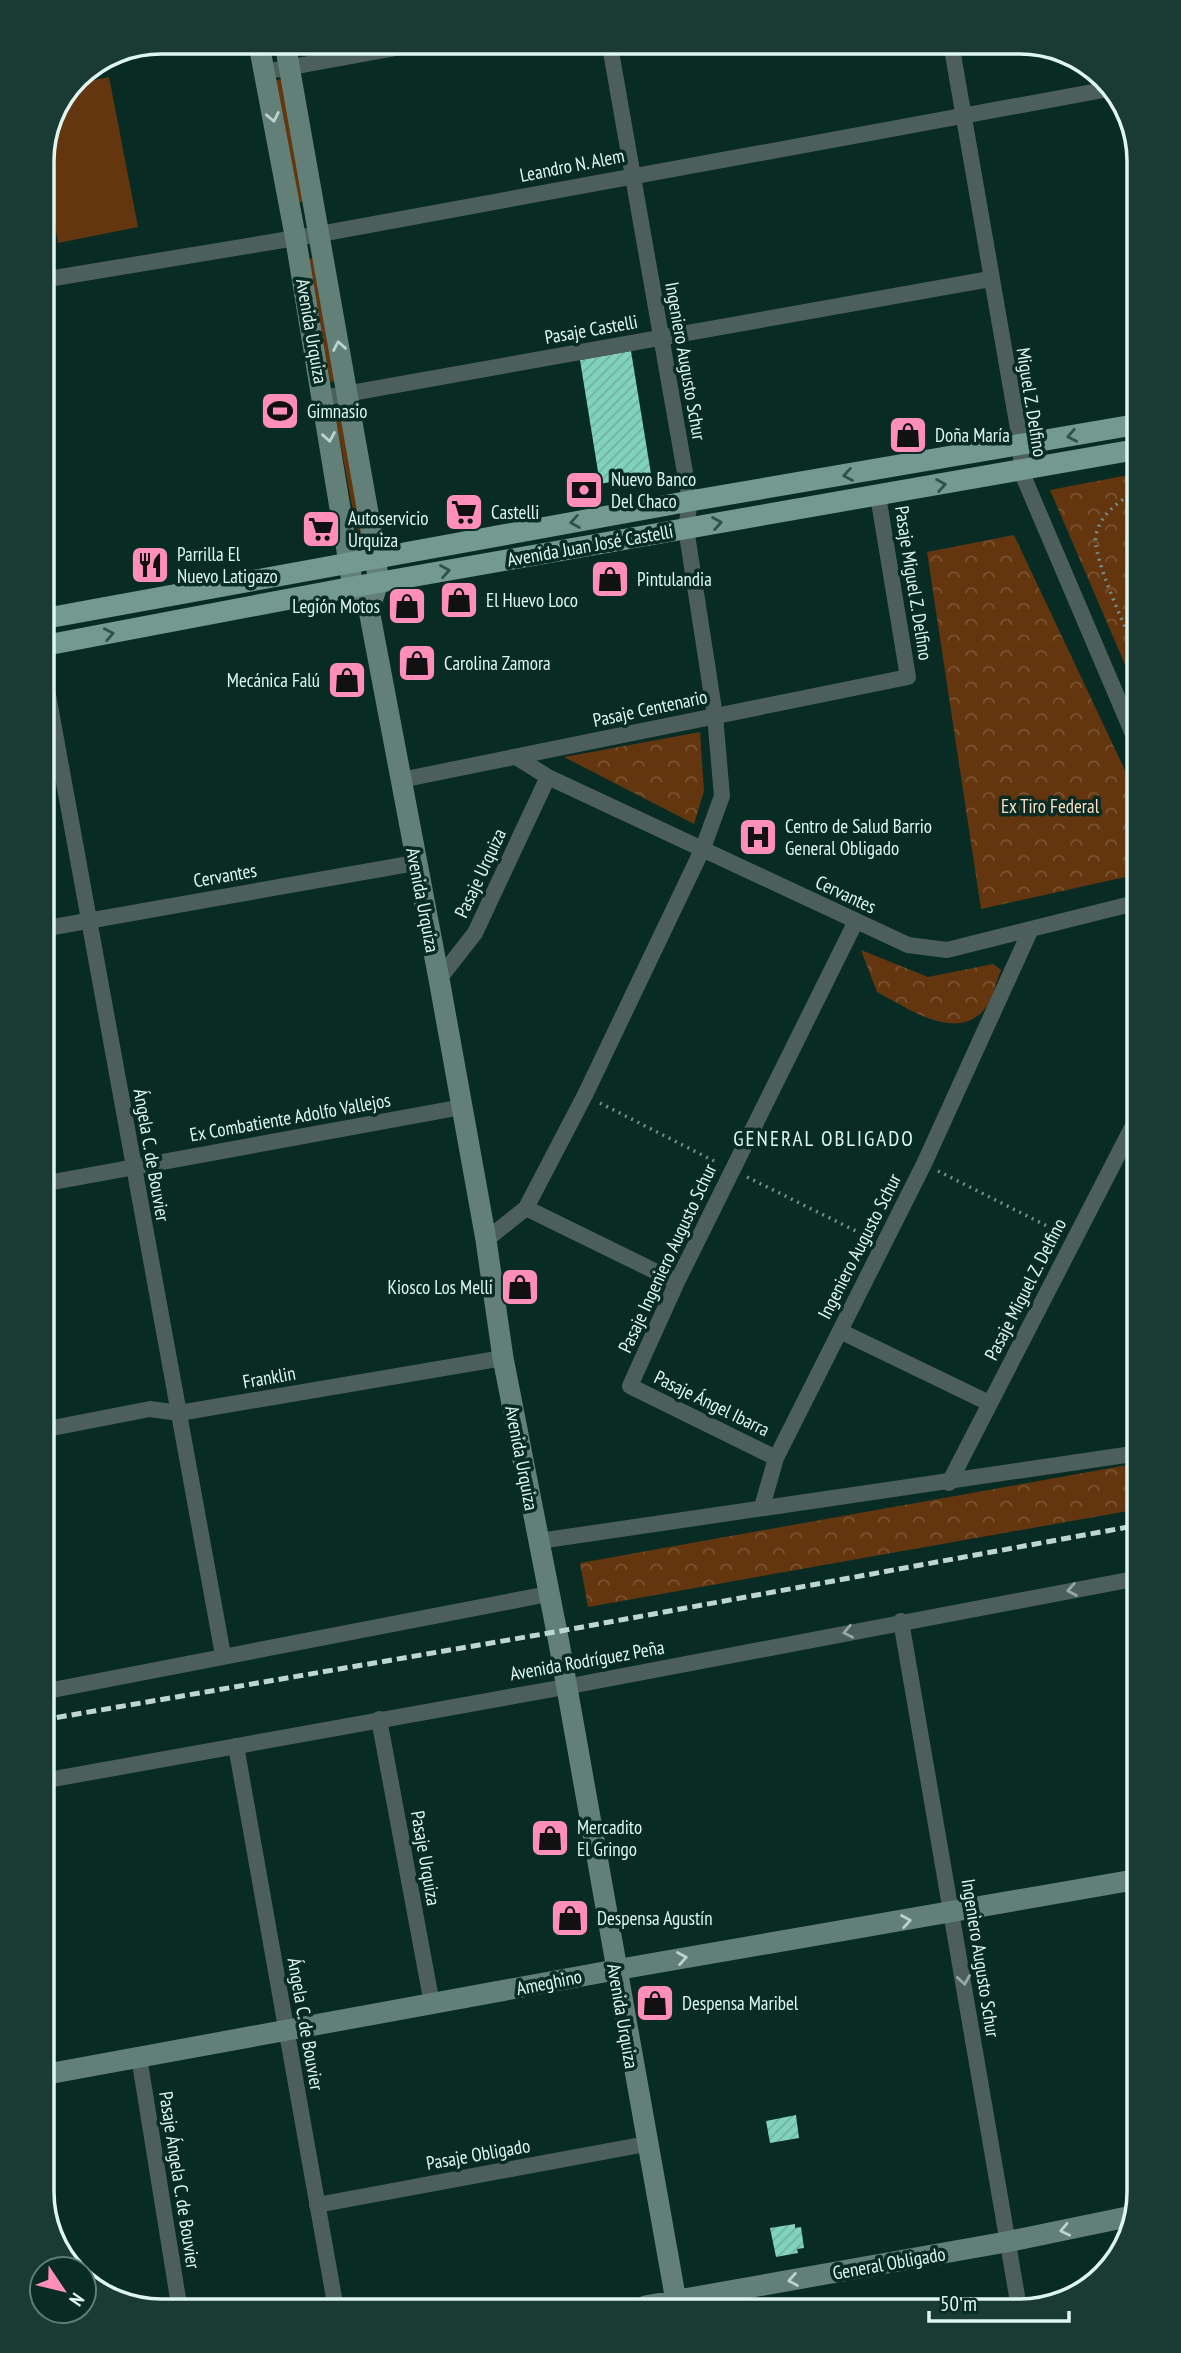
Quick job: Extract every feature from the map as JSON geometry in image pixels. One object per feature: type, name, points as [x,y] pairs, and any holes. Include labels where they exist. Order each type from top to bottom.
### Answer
[{"type":"main road","name":"Avenida Juan José Castelli","points":[[54,617],[690,501],[1127,426]]},
{"type":"main road","name":"Avenida Juan José Castelli","points":[[54,644],[353,587],[1127,451]]},
{"type":"street","name":"Avenida Urquiza","points":[[261,54],[295,235],[353,587],[369,610],[439,979],[486,1240],[503,1358],[675,2299]]},
{"type":"street","points":[[264,72],[287,58],[331,54]]},
{"type":"street","name":"Ingeniero Augusto Schur","points":[[526,1208],[585,1095],[703,848],[722,796],[715,716],[687,528],[690,501],[611,54]]},
{"type":"street","name":"Miguel Z. Delfino","points":[[953,54],[1020,446],[1021,471],[1127,720]]},
{"type":"street","name":"Avenida Urquiza","points":[[287,58],[376,558],[378,583],[369,610]]},
{"type":"street","name":"Leandro N. Alem","points":[[54,278],[295,235],[320,234],[1100,91]]},
{"type":"street","name":"Pasaje Castelli","points":[[323,398],[990,279]]},
{"type":"street","name":"Pasaje Miguel Z. Delfino","points":[[878,496],[908,677]]},
{"type":"street","name":"Pasaje Centenario","points":[[401,780],[908,677]]},
{"type":"street","name":"Ángela C. de Bouvier","points":[[54,728],[223,1655]]},
{"type":"street","name":"Cervantes","points":[[516,757],[548,777],[703,848],[855,923],[908,945],[947,950],[1127,905]]},
{"type":"street","name":"Pasaje Urquiza","points":[[439,979],[475,933],[548,777]]},
{"type":"street","name":"Cervantes","points":[[54,927],[415,863]]},
{"type":"street","name":"Pasaje Ingeniero Augusto Schur","points":[[630,1386],[677,1282],[855,923]]},
{"type":"street","name":"Ingeniero Augusto Schur","points":[[762,1507],[776,1458],[924,1164],[1031,929]]},
{"type":"street","name":"Ex Combatiente Adolfo Vallejos","points":[[54,1182],[462,1107]]},
{"type":"street","name":"Pasaje Miguel Z. Delfino","points":[[949,1483],[1127,1137]]},
{"type":"street","points":[[486,1240],[526,1208],[677,1282]]},
{"type":"street","points":[[840,1331],[989,1403]]},
{"type":"street","name":"Franklin","points":[[54,1428],[150,1409],[179,1413],[503,1358]]},
{"type":"street","name":"Pasaje Ángel Ibarra","points":[[630,1386],[776,1458]]},
{"type":"street","points":[[538,1541],[1127,1455]]},
{"type":"street","name":"Avenida Rodríguez Peña","points":[[54,1779],[565,1687],[1127,1580]]},
{"type":"street","points":[[54,1690],[548,1594]]},
{"type":"street","name":"Ingeniero Augusto Schur","points":[[901,1621],[1017,2299]]},
{"type":"street","name":"Pasaje Urquiza","points":[[379,1719],[432,2004]]},
{"type":"street","name":"Ángela C. de Bouvier","points":[[236,1746],[334,2299]]},
{"type":"street","name":"Ameghino","points":[[54,2073],[615,1970],[1127,1881]]},
{"type":"street","name":"Pasaje Ángela C. de Bouvier","points":[[139,2057],[178,2299]]},
{"type":"street","name":"Pasaje Obligado","points":[[317,2205],[646,2144]]},
{"type":"street","name":"General Obligado","points":[[698,2299],[1123,2218]]},
{"type":"path","points":[[1127,497],[1107,511],[1095,536],[1103,570],[1127,629]]},
{"type":"path","points":[[924,1164],[1074,1240]]},
{"type":"green space","points":[[109,77],[138,227],[58,243],[54,221],[54,154],[58,134],[65,114],[76,96],[92,80]]},
{"type":"green space","points":[[283,79],[304,201],[296,203],[276,80]]},
{"type":"green space","points":[[314,258],[336,381],[330,382],[308,259]]},
{"type":"green space","points":[[343,414],[365,537],[358,538],[335,415]]},
{"type":"green space","points":[[1127,475],[1127,669],[1050,490]]},
{"type":"green space","name":"Ex Tiro Federal","points":[[1014,535],[1127,775],[1127,877],[981,909],[927,552]]},
{"type":"green space","points":[[700,732],[704,791],[694,824],[564,757]]},
{"type":"green space","points":[[861,950],[928,977],[993,964],[1001,970],[983,1011],[971,1020],[944,1023],[916,1013],[877,992]]},
{"type":"green space","points":[[1127,1465],[1127,1511],[588,1607],[580,1563]]},
{"type":"building","points":[[631,351],[651,474],[600,484],[580,360]]},
{"type":"building","points":[[796,2115],[799,2138],[770,2143],[766,2121]]},
{"type":"building","points":[[795,2224],[795,2228],[801,2227],[804,2248],[797,2249],[798,2253],[776,2257],[770,2228]]},
{"type":"railway","points":[[54,1718],[555,1632],[1127,1527]]},
{"type":"place","name":"Gimnasio","points":[[280,411]]},
{"type":"place","name":"Doña María","points":[[908,435]]},
{"type":"place","name":"Nuevo Banco Del Chaco","points":[[584,490]]},
{"type":"place","name":"Castelli","points":[[464,512]]},
{"type":"place","name":"Autoservicio Urquiza","points":[[321,529]]},
{"type":"place","name":"Parrilla El Nuevo Latigazo","points":[[150,565]]},
{"type":"place","name":"Pintulandia","points":[[610,579]]},
{"type":"place","name":"El Huevo Loco","points":[[459,600]]},
{"type":"place","name":"Legión Motos","points":[[407,606]]},
{"type":"place","name":"Carolina Zamora","points":[[417,663]]},
{"type":"place","name":"Mecánica Falú","points":[[347,680]]},
{"type":"place","name":"Centro de Salud Barrio General Obligado","points":[[758,837]]},
{"type":"place","name":"Kiosco Los Melli","points":[[520,1287]]},
{"type":"place","name":"Mercadito El Gringo","points":[[550,1838]]},
{"type":"place","name":"Despensa Agustín","points":[[570,1918]]},
{"type":"place","name":"Despensa Maribel","points":[[655,2003]]},
{"type":"district","name":"GENERAL OBLIGADO","points":[[824,1138]]}]
